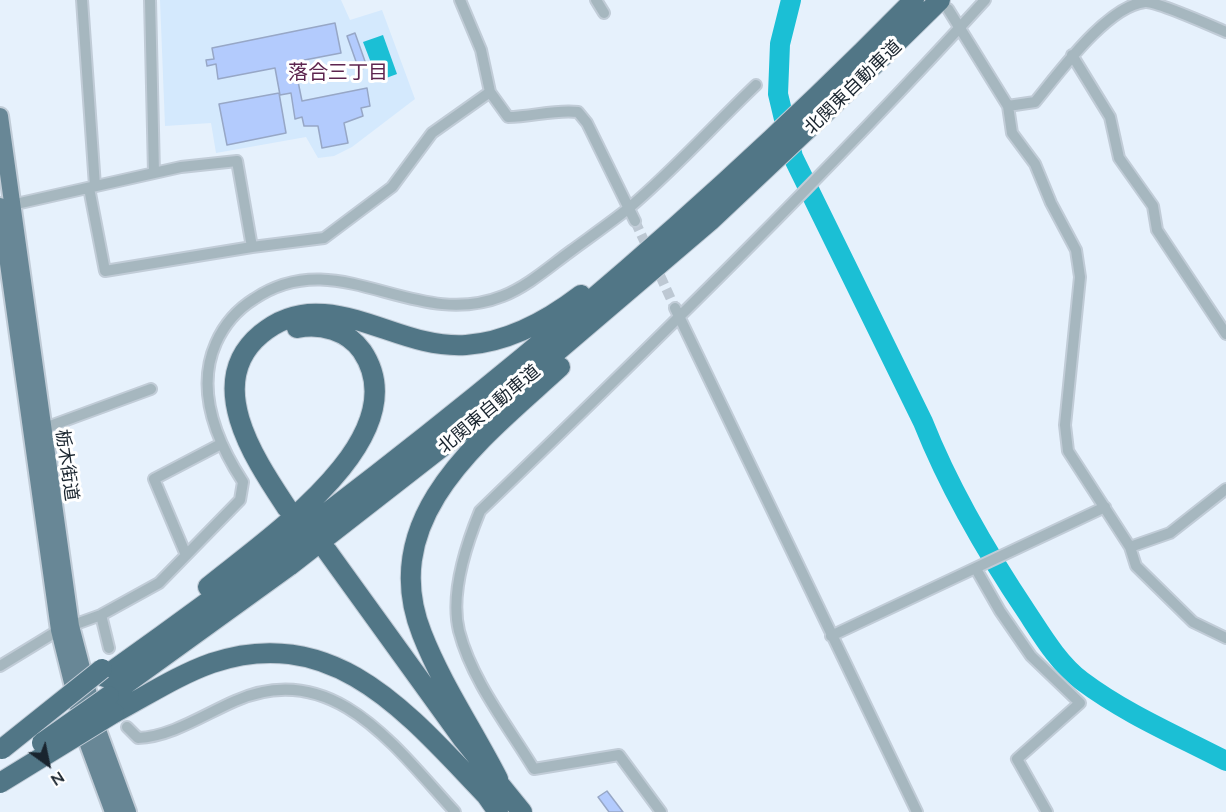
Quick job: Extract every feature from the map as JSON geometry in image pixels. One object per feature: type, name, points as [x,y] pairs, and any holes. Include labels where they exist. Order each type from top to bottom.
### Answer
[{"type":"highway","name":"北関東自動車道","points":[[103,673],[286,544],[467,403],[625,271],[826,87],[914,0]]},
{"type":"highway","name":"北関東自動車道","points":[[0,772],[117,712],[206,628],[402,480],[479,418],[710,221],[944,4]]},
{"type":"highway","points":[[1,749],[103,673],[268,538],[322,489],[359,446],[370,425],[375,407],[374,373],[360,347],[337,331],[321,327],[288,330],[266,344],[249,368],[246,398],[252,429],[291,505],[253,454],[238,417],[235,384],[238,369],[252,342],[262,333],[290,317],[325,314],[428,343],[467,345],[509,336],[572,302],[692,199],[761,147]]},
{"type":"highway","points":[[498,779],[440,674],[421,631],[415,610],[412,572],[422,520],[439,488],[470,449],[642,291],[710,221]]},
{"type":"highway","points":[[498,812],[454,743],[323,554],[462,738],[498,779],[522,812]]},
{"type":"highway","points":[[0,783],[161,687],[211,664],[256,653],[305,656],[350,672],[395,704],[486,795]]},
{"type":"main road","name":"栃木街道","points":[[0,116],[4,206],[65,628],[86,739],[113,812]]},
{"type":"main road","name":"栃木街道","points":[[4,206],[42,429],[65,628],[99,733],[128,812]]},
{"type":"street","points":[[82,0],[92,187],[105,272],[324,237],[392,187],[432,133],[490,92]]},
{"type":"street","points":[[150,0],[154,173]]},
{"type":"street","points":[[460,0],[481,50],[490,92],[508,117],[532,117],[563,110],[578,112],[587,123],[635,221]]},
{"type":"street","points":[[596,0],[604,13]]},
{"type":"street","points":[[661,812],[619,755],[534,769],[475,673],[459,630],[458,602],[465,548],[480,511],[680,318],[803,195],[985,0]]},
{"type":"street","points":[[1008,106],[1035,102],[1072,56],[1122,8],[1147,1],[1226,32]]},
{"type":"street","points":[[944,4],[1008,106],[1012,132],[1035,164],[1050,203],[1076,250],[1080,277],[1065,425],[1068,451],[1130,547],[1136,566],[1193,622],[1226,638]]},
{"type":"street","points":[[1072,56],[1110,117],[1119,158],[1153,206],[1157,230],[1226,334]]},
{"type":"street","points":[[0,666],[65,628],[101,615],[159,583],[240,500],[243,482],[221,444],[209,402],[207,376],[209,357],[219,335],[242,307],[281,283],[301,279],[336,279],[435,305],[479,303],[503,296],[528,283],[630,207],[756,85]]},
{"type":"street","points":[[4,206],[181,167],[237,160],[252,247]]},
{"type":"street","points":[[675,308],[917,812]]},
{"type":"street","points":[[42,429],[151,388]]},
{"type":"street","points":[[186,555],[154,479],[221,444]]},
{"type":"street","points":[[1130,547],[1170,534],[1226,489]]},
{"type":"street","points":[[831,636],[1105,507]]},
{"type":"street","points":[[981,566],[1000,611],[1031,656],[1080,703],[1017,759],[1047,812]]},
{"type":"street","points":[[101,615],[109,648]]},
{"type":"street","points":[[117,712],[138,738],[154,737],[248,696],[274,688],[305,689],[329,697],[364,718],[455,812]]},
{"type":"shaded area","points":[[160,0],[341,0],[350,20],[382,10],[415,99],[352,147],[334,156],[318,158],[306,137],[216,153],[211,123],[165,126]]},
{"type":"water","points":[[383,35],[397,74],[378,81],[363,42]]},
{"type":"building","points":[[335,23],[341,53],[294,62],[302,101],[367,88],[370,106],[361,108],[363,116],[344,123],[348,143],[322,148],[318,126],[304,126],[302,117],[295,119],[291,93],[280,95],[275,68],[218,79],[216,64],[207,66],[206,60],[214,59],[212,48]]},
{"type":"building","points":[[355,33],[367,67],[359,70],[347,36]]},
{"type":"building","points":[[279,93],[286,133],[227,145],[219,104]]},
{"type":"building","points":[[607,791],[623,812],[609,812],[598,797]]},
{"type":"waterway","points":[[791,0],[780,44],[778,94],[793,157],[970,521],[1040,632],[1059,659],[1074,674],[1099,693],[1134,714],[1226,761]]},
{"type":"tunnel","points":[[635,221],[675,308]]},
{"type":"district","name":"落合三丁目","points":[[338,73]]}]
